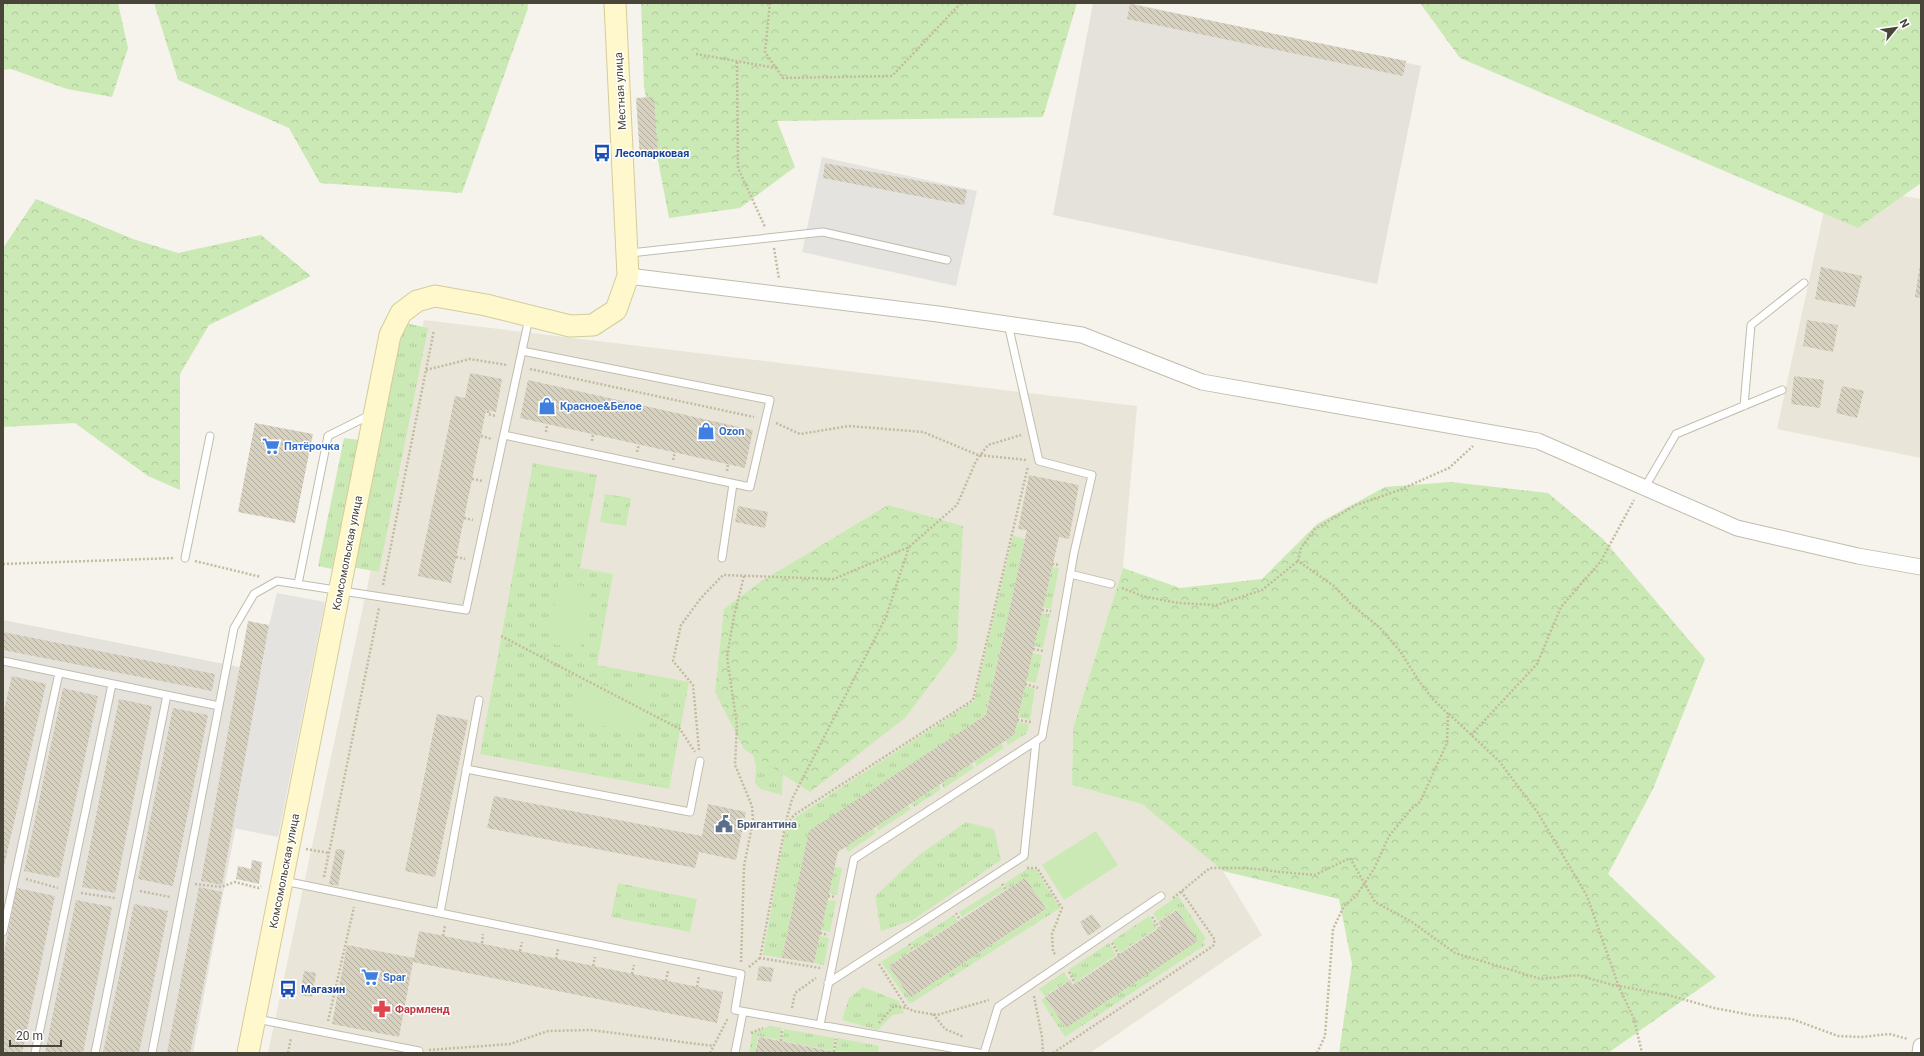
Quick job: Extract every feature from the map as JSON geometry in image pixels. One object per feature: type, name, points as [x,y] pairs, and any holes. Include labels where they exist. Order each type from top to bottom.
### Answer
[{"type":"main road","name":"Местная улица","points":[[615,3],[628,276]]},
{"type":"main road","name":"Комсомольская улица","points":[[248,1053],[390,335],[401,314],[417,301],[435,296],[486,305],[570,326],[593,325],[616,310],[628,276]]},
{"type":"street","points":[[628,276],[1008,324],[1082,335],[1202,382],[1538,441],[1737,528],[1858,556],[1921,567]]},
{"type":"lane","points":[[627,254],[823,232],[947,260]]},
{"type":"lane","points":[[1744,406],[1751,325],[1804,283]]},
{"type":"lane","points":[[152,1053],[234,628],[254,594],[276,581],[466,610],[530,316]]},
{"type":"lane","points":[[820,1025],[854,859],[1042,737],[1070,574],[1092,475],[1040,461],[1008,324]]},
{"type":"lane","points":[[504,435],[750,487],[766,419],[770,400],[522,351]]},
{"type":"lane","points":[[1643,486],[1676,434],[1782,390]]},
{"type":"lane","points":[[298,584],[328,436],[374,414]]},
{"type":"lane","points":[[184,558],[210,436]]},
{"type":"lane","points":[[722,558],[732,484]]},
{"type":"lane","points":[[1070,574],[1111,584]]},
{"type":"lane","points":[[3,663],[219,706]]},
{"type":"lane","points":[[3,932],[59,673]]},
{"type":"lane","points":[[35,1053],[112,684]]},
{"type":"lane","points":[[95,1053],[167,695]]},
{"type":"lane","points":[[440,913],[479,700]]},
{"type":"lane","points":[[828,983],[1024,856],[1036,741]]},
{"type":"lane","points":[[466,769],[690,812],[700,761]]},
{"type":"lane","points":[[282,881],[741,974],[734,1010],[979,1053]]},
{"type":"lane","points":[[985,1049],[998,1007],[1161,896]]},
{"type":"lane","points":[[735,1053],[743,1012]]},
{"type":"lane","points":[[255,1019],[326,1032],[419,1052]]},
{"type":"path","points":[[770,3],[765,52],[782,78],[892,76],[961,3]]},
{"type":"path","points":[[696,54],[776,68]]},
{"type":"path","points":[[737,62],[738,168],[774,247],[784,295]]},
{"type":"path","points":[[426,370],[470,359],[519,367],[766,419],[800,434],[849,426],[923,432],[981,455],[1029,460],[973,700],[794,815],[785,827]]},
{"type":"path","points":[[546,432],[548,424]]},
{"type":"path","points":[[700,761],[693,685],[673,661],[681,625],[700,598],[723,575],[834,579],[909,548],[957,506],[976,462],[988,445],[1032,431]]},
{"type":"path","points":[[1111,584],[1142,596],[1178,603],[1217,605],[1262,590],[1298,561],[1301,548],[1315,529],[1356,505],[1397,491],[1449,468],[1477,442],[1480,431]]},
{"type":"path","points":[[592,442],[593,434]]},
{"type":"path","points":[[637,453],[639,444]]},
{"type":"path","points":[[673,461],[675,452]]},
{"type":"path","points":[[1471,735],[1537,664],[1561,606],[1601,561],[1643,486]]},
{"type":"path","points":[[824,968],[760,958],[785,827],[792,799],[886,617],[909,548]]},
{"type":"path","points":[[3,564],[184,558],[276,581]]},
{"type":"path","points":[[1052,564],[1061,566],[1062,560]]},
{"type":"path","points":[[1298,561],[1334,586],[1352,605],[1380,628],[1400,651],[1428,693],[1498,761],[1538,813],[1587,896],[1619,986],[1634,1019],[1642,1053]]},
{"type":"path","points":[[741,974],[744,866],[753,821],[752,806],[735,765],[737,724],[727,657],[734,616],[744,576]]},
{"type":"path","points":[[1051,618],[1054,604]]},
{"type":"path","points":[[1042,610],[1052,612]]},
{"type":"path","points":[[501,636],[680,729],[700,761]]},
{"type":"path","points":[[1043,659],[1046,645]]},
{"type":"path","points":[[1033,649],[1044,651]]},
{"type":"path","points":[[1036,695],[1039,681]]},
{"type":"path","points":[[1025,684],[1038,688]]},
{"type":"path","points":[[1317,1053],[1324,1036],[1333,929],[1344,906],[1356,896],[1364,884],[1389,836],[1412,808],[1420,802],[1447,742],[1448,714]]},
{"type":"path","points":[[1030,728],[1032,715]]},
{"type":"path","points":[[1017,720],[1031,722]]},
{"type":"path","points":[[753,821],[785,827]]},
{"type":"path","points":[[1174,897],[1210,868],[1247,868],[1315,875],[1350,858],[1375,902],[1412,922],[1455,953],[1542,978],[1577,976],[1729,1011],[1792,1019],[1838,1036],[1862,1037],[1889,1034],[1918,1047]]},
{"type":"path","points":[[1027,868],[1036,868],[1062,908],[1052,934]]},
{"type":"path","points":[[15,876],[69,891],[126,900]]},
{"type":"path","points":[[185,882],[221,887],[235,882],[258,888]]},
{"type":"path","points":[[1002,884],[1006,890]]},
{"type":"path","points":[[128,888],[182,900]]},
{"type":"path","points":[[838,898],[839,890]]},
{"type":"path","points":[[1053,1053],[1213,946],[1215,940],[1182,891]]},
{"type":"path","points":[[326,1032],[355,905]]},
{"type":"path","points":[[956,913],[960,920]]},
{"type":"path","points":[[1150,913],[1159,928]]},
{"type":"path","points":[[443,936],[446,924]]},
{"type":"path","points":[[482,944],[484,931]]},
{"type":"path","points":[[829,942],[831,935]]},
{"type":"path","points":[[520,951],[523,939]]},
{"type":"path","points":[[1110,940],[1119,955]]},
{"type":"path","points":[[909,943],[913,950]]},
{"type":"path","points":[[556,959],[559,947]]},
{"type":"path","points":[[593,966],[595,954]]},
{"type":"path","points":[[632,974],[635,962]]},
{"type":"path","points":[[878,963],[907,1008]]},
{"type":"path","points":[[666,981],[668,969]]},
{"type":"path","points":[[1067,969],[1075,983]]},
{"type":"path","points":[[697,987],[699,976]]},
{"type":"path","points":[[789,1020],[795,993],[818,977]]},
{"type":"path","points":[[1033,992],[1042,1037],[1043,1053]]},
{"type":"path","points":[[870,1034],[894,1006],[937,1015],[985,1002]]},
{"type":"path","points":[[710,1053],[730,1014]]},
{"type":"path","points":[[933,1014],[945,1030],[985,1049]]},
{"type":"path","points":[[781,1041],[783,1028]]},
{"type":"path","points":[[419,1052],[503,1045],[548,1031],[591,1030],[713,1046]]},
{"type":"path","points":[[834,1052],[836,1037]]},
{"type":"shaded area","points":[[1093,3],[1130,3],[1421,66],[1377,284],[1053,215]]},
{"type":"shaded area","points":[[822,157],[977,191],[956,286],[802,252]]},
{"type":"shaded area","points":[[1830,183],[1921,199],[1921,458],[1777,429]]},
{"type":"shaded area","points":[[424,320],[1137,406],[1123,568],[1073,728],[1072,785],[1142,803],[1223,871],[1262,935],[1090,1053],[268,1053]]},
{"type":"shaded area","points":[[277,593],[325,602],[278,837],[233,828],[269,625]]},
{"type":"shaded area","points":[[3,620],[265,672],[193,1053],[3,1053]]},
{"type":"green space","points":[[3,3],[118,3],[128,48],[112,97],[67,89],[11,69],[3,70]]},
{"type":"green space","points":[[154,3],[527,3],[528,8],[462,193],[320,183],[289,128],[178,80]]},
{"type":"green space","points":[[641,3],[1077,3],[1043,117],[777,121],[795,167],[740,208],[669,218],[644,87]]},
{"type":"green space","points":[[1420,3],[1921,3],[1921,183],[1858,228],[1460,58]]},
{"type":"green space","points":[[36,199],[133,239],[178,253],[261,235],[311,276],[209,325],[180,374],[180,490],[148,476],[75,423],[3,427],[3,248]]},
{"type":"green space","points":[[401,322],[428,328],[379,572],[352,567]]},
{"type":"green space","points":[[344,438],[359,440],[332,569],[318,566]]},
{"type":"green space","points":[[533,463],[597,475],[580,568],[613,574],[597,665],[689,682],[669,789],[480,754]]},
{"type":"green space","points":[[1451,482],[1548,493],[1603,539],[1705,659],[1653,789],[1608,874],[1716,977],[1608,1053],[1339,1053],[1352,964],[1339,899],[1223,871],[1142,804],[1072,785],[1073,728],[1123,568],[1180,588],[1262,579],[1317,524],[1385,487]]},
{"type":"green space","points":[[605,494],[631,498],[626,526],[600,522]]},
{"type":"green space","points":[[888,505],[963,526],[957,649],[905,718],[810,792],[744,749],[715,692],[724,609],[757,584]]},
{"type":"green space","points":[[1013,536],[1025,539],[986,715],[810,831],[782,958],[763,955],[786,828],[796,817],[974,701]]},
{"type":"green space","points":[[1052,567],[1059,568],[1051,609],[1043,607]]},
{"type":"green space","points":[[559,582],[592,588],[580,649],[547,643]]},
{"type":"green space","points":[[1041,613],[1050,614],[1043,648],[1034,646]]},
{"type":"green space","points":[[1032,653],[1042,655],[1036,683],[1026,681]]},
{"type":"green space","points":[[583,681],[649,695],[640,734],[575,720]]},
{"type":"green space","points":[[1025,686],[1035,689],[1030,720],[1018,717]]},
{"type":"green space","points":[[1017,722],[1029,724],[1027,733],[1008,745],[1005,740]]},
{"type":"green space","points":[[1001,743],[1004,748],[977,766],[974,761]]},
{"type":"green space","points":[[750,745],[783,758],[782,795],[760,789],[755,783],[756,766]]},
{"type":"green space","points":[[971,763],[974,768],[944,788],[941,783]]},
{"type":"green space","points":[[938,785],[941,789],[914,807],[911,803]]},
{"type":"green space","points":[[908,805],[911,809],[878,831],[876,826]]},
{"type":"green space","points":[[966,822],[994,829],[1001,860],[913,920],[881,931],[875,896],[919,855]]},
{"type":"green space","points":[[873,828],[876,833],[848,852],[845,847]]},
{"type":"green space","points":[[1096,831],[1118,865],[1064,900],[1042,865]]},
{"type":"green space","points":[[834,867],[842,868],[837,895],[829,893]]},
{"type":"green space","points":[[1027,869],[1036,869],[1060,908],[913,1002],[909,1003],[881,962],[908,945],[912,951],[889,966],[910,998],[1045,910],[1025,878],[1007,889],[1004,884]]},
{"type":"green space","points":[[618,883],[697,899],[690,932],[611,917]]},
{"type":"green space","points":[[1001,886],[1004,890],[962,917],[959,912]]},
{"type":"green space","points":[[1178,896],[1206,939],[1203,942],[1205,945],[1065,1037],[1041,1000],[1045,997],[1066,1028],[1197,941],[1177,909],[1158,921],[1153,913]]},
{"type":"green space","points":[[827,900],[836,901],[830,932],[821,930]]},
{"type":"green space","points":[[954,915],[958,921],[914,949],[910,943]]},
{"type":"green space","points":[[1149,916],[1157,928],[1120,953],[1112,941]]},
{"type":"green space","points":[[820,936],[829,938],[824,965],[814,963]]},
{"type":"green space","points":[[1109,943],[1116,955],[1076,982],[1068,970]]},
{"type":"green space","points":[[1064,972],[1069,980],[1045,996],[1039,989]]},
{"type":"green space","points":[[863,987],[899,1001],[904,1013],[893,1015],[878,1030],[842,1020],[849,998]]},
{"type":"green space","points":[[769,1026],[782,1028],[780,1040],[758,1036],[755,1053],[749,1053],[752,1033]]},
{"type":"green space","points":[[784,1029],[835,1038],[833,1051],[782,1041]]},
{"type":"green space","points":[[837,1038],[879,1046],[878,1053],[835,1051]]},
{"type":"building","points":[[1130,4],[1406,61],[1403,76],[1127,19]]},
{"type":"building","points":[[654,97],[658,156],[640,158],[636,98]]},
{"type":"building","points":[[825,163],[967,190],[964,205],[823,178]]},
{"type":"building","points":[[1920,264],[1921,265],[1921,298],[1915,297]]},
{"type":"building","points":[[1821,267],[1862,276],[1855,307],[1815,299]]},
{"type":"building","points":[[1807,320],[1838,325],[1833,352],[1803,346]]},
{"type":"building","points":[[470,373],[502,379],[496,412],[486,410],[451,583],[418,576],[455,396],[465,398]]},
{"type":"building","points":[[1794,376],[1824,380],[1820,408],[1791,404]]},
{"type":"building","points":[[528,380],[753,430],[745,468],[520,418]]},
{"type":"building","points":[[1842,386],[1864,391],[1857,418],[1836,413]]},
{"type":"building","points":[[255,423],[313,434],[295,523],[238,512]]},
{"type":"building","points":[[1029,475],[1079,485],[1069,539],[1059,537],[1014,735],[838,852],[814,963],[782,958],[809,831],[986,715],[1027,530],[1018,529]]},
{"type":"building","points":[[738,506],[768,512],[765,528],[735,522]]},
{"type":"building","points":[[248,621],[269,625],[222,885],[201,881]]},
{"type":"building","points":[[3,632],[215,674],[212,691],[3,650]]},
{"type":"building","points":[[12,676],[46,684],[4,866],[3,714]]},
{"type":"building","points":[[63,688],[98,696],[59,878],[24,871]]},
{"type":"building","points":[[119,699],[152,706],[115,893],[82,887]]},
{"type":"building","points":[[173,708],[208,715],[173,886],[138,879]]},
{"type":"building","points":[[437,714],[468,720],[435,877],[405,871]]},
{"type":"building","points":[[494,796],[702,836],[708,804],[746,812],[736,860],[699,852],[695,868],[487,828]]},
{"type":"building","points":[[336,849],[345,850],[338,886],[329,884]]},
{"type":"building","points":[[252,860],[262,862],[259,884],[236,879],[238,866],[251,869]]},
{"type":"building","points":[[1025,878],[1046,909],[910,998],[889,966]]},
{"type":"building","points":[[199,887],[222,892],[190,1053],[167,1053]]},
{"type":"building","points":[[17,888],[55,896],[22,1053],[3,1053],[3,958]]},
{"type":"building","points":[[76,900],[112,907],[83,1053],[45,1053]]},
{"type":"building","points":[[134,904],[168,911],[139,1053],[103,1053]]},
{"type":"building","points":[[1177,910],[1198,941],[1066,1028],[1045,997],[1070,980],[1073,985],[1161,927],[1158,922]]},
{"type":"building","points":[[1092,914],[1101,927],[1088,936],[1080,922]]},
{"type":"building","points":[[419,931],[723,992],[717,1023],[413,962],[399,1037],[332,1024],[347,945],[414,958]]},
{"type":"building","points":[[759,966],[774,968],[771,982],[757,980]]},
{"type":"building","points":[[304,971],[316,973],[312,997],[300,995]]},
{"type":"building","points":[[759,1037],[835,1052],[835,1053],[755,1053]]},
{"type":"place","name":"Лесопарковая","points":[[602,153]]},
{"type":"place","name":"Красное&Белое","points":[[547,406]]},
{"type":"place","name":"Ozon","points":[[706,431]]},
{"type":"place","name":"Пятёрочка","points":[[271,446]]},
{"type":"place","name":"Бригантина","points":[[724,824]]},
{"type":"place","name":"Spar","points":[[370,977]]},
{"type":"place","name":"Магазин","points":[[288,989]]},
{"type":"place","name":"Фармленд","points":[[382,1009]]}]
